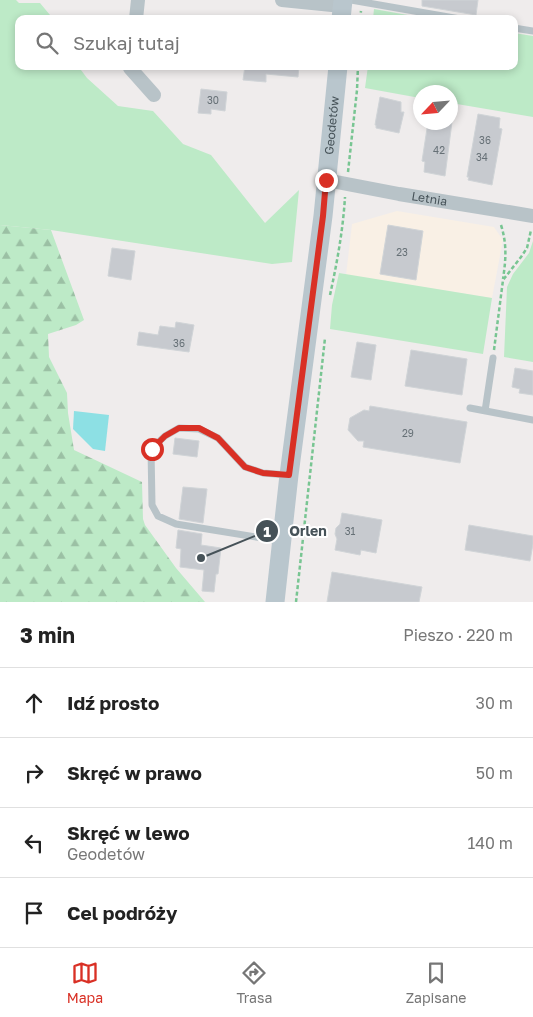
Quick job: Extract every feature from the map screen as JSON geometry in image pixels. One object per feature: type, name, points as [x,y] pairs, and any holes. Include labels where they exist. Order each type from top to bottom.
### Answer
[{"type":"main road","name":"Geodetów","points":[[275,602],[289,475],[323,216],[338,70]]},
{"type":"street","points":[[136,15],[138,0]]},
{"type":"street","points":[[282,0],[345,6]]},
{"type":"street","points":[[132,70],[154,95]]},
{"type":"street","name":"Letnia","points":[[326,180],[532,223]]},
{"type":"lane","points":[[345,6],[425,15]]},
{"type":"lane","points":[[518,29],[533,31]]},
{"type":"lane","points":[[485,411],[493,358]]},
{"type":"lane","points":[[470,408],[533,420]]},
{"type":"lane","points":[[282,542],[176,524],[158,516],[152,504],[152,449],[165,436],[179,428],[199,428],[218,438],[245,467],[263,473],[289,475]]},
{"type":"path","points":[[329,302],[344,219],[358,70]]},
{"type":"path","points":[[503,280],[527,248],[532,223]]},
{"type":"path","points":[[493,358],[506,256],[506,242],[500,225]]},
{"type":"path","points":[[296,602],[326,331]]},
{"type":"shaded area","points":[[397,211],[494,227],[503,240],[492,298],[346,275],[352,224]]},
{"type":"green space","points":[[0,0],[16,0],[19,3],[40,3],[50,15],[15,15],[15,70],[81,70],[87,78],[118,106],[153,111],[183,144],[211,155],[265,223],[299,190],[292,262],[272,264],[51,230],[0,225]]},
{"type":"green space","points":[[374,9],[408,15],[373,15]]},
{"type":"green space","points":[[518,34],[533,36],[533,117],[458,104],[458,85],[413,85],[413,97],[365,88],[367,70],[518,70]]},
{"type":"green space","points":[[0,225],[51,230],[84,320],[76,325],[48,334],[49,357],[67,393],[74,450],[142,482],[143,519],[145,525],[176,568],[205,602],[0,602]]},
{"type":"green space","points":[[533,241],[533,362],[504,357],[507,287],[513,274],[529,253]]},
{"type":"green space","points":[[339,273],[492,298],[483,354],[330,329],[332,305]]},
{"type":"water","points":[[74,411],[109,415],[105,451],[93,449],[73,429]]},
{"type":"building","points":[[422,0],[478,0],[476,15],[422,6]]},
{"type":"building","points":[[244,70],[299,70],[298,77],[266,74],[266,82],[243,80]]},
{"type":"building","points":[[201,89],[227,92],[225,111],[211,109],[211,114],[198,113]]},
{"type":"building","points":[[380,97],[401,102],[401,112],[404,112],[399,133],[376,128]]},
{"type":"building","points":[[478,114],[500,118],[499,128],[502,129],[492,185],[468,180],[469,177],[467,177]]},
{"type":"building","points":[[427,130],[451,130],[445,176],[424,172],[425,162],[422,161]]},
{"type":"building","points":[[388,225],[423,231],[416,280],[380,274]]},
{"type":"building","points":[[112,248],[135,251],[131,280],[108,276]]},
{"type":"building","points":[[176,322],[194,325],[189,352],[137,345],[139,332],[158,335],[160,326],[175,328]]},
{"type":"building","points":[[357,342],[376,345],[371,380],[351,377]]},
{"type":"building","points":[[411,350],[467,359],[462,395],[405,386]]},
{"type":"building","points":[[515,368],[533,371],[533,395],[519,393],[520,389],[512,387]]},
{"type":"building","points":[[370,406],[467,422],[460,463],[363,447],[364,441],[358,441],[348,430],[350,418],[364,410],[369,411]]},
{"type":"building","points":[[175,438],[199,441],[197,457],[173,454]]},
{"type":"building","points":[[183,487],[207,489],[203,523],[179,519]]},
{"type":"building","points":[[342,513],[382,520],[376,553],[361,550],[360,555],[335,550],[336,528],[340,524]]},
{"type":"building","points":[[469,525],[533,536],[530,561],[465,550]]},
{"type":"building","points":[[178,530],[202,534],[201,545],[221,548],[214,592],[202,591],[204,570],[180,567],[181,549],[176,548]]},
{"type":"building","points":[[332,572],[422,587],[419,602],[327,602]]},
{"type":"place","name":"Orlen","points":[[201,558]]},
{"type":"route","points":[[152,449],[165,436],[179,428],[199,428],[218,438],[245,467],[263,473],[289,475],[323,216],[326,180]]}]
